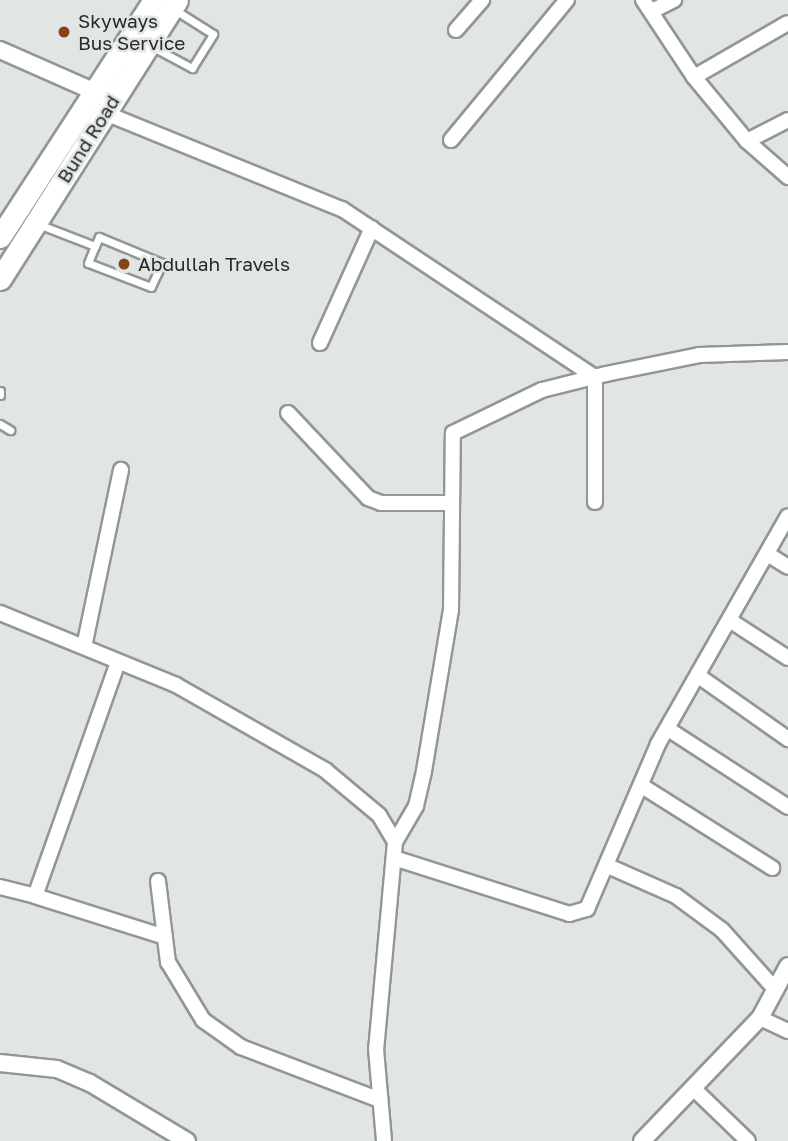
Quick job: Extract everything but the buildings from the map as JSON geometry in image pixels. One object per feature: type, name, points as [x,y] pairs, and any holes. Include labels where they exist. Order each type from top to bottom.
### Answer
[{"type":"main road","name":"Bund Road","points":[[0,279],[148,44],[166,2]]},
{"type":"main road","name":"Bund Road","points":[[0,237],[93,92],[166,2]]},
{"type":"street","points":[[456,30],[482,0]]},
{"type":"street","points":[[451,140],[568,0]]},
{"type":"street","points":[[674,0],[647,5],[694,77],[747,141],[788,177]]},
{"type":"street","points":[[694,77],[788,23]]},
{"type":"street","points":[[0,50],[93,92]]},
{"type":"street","points":[[105,113],[342,209],[595,377]]},
{"type":"street","points":[[747,141],[788,120]]},
{"type":"street","points":[[320,343],[372,228]]},
{"type":"street","points":[[384,1141],[376,1049],[395,842],[416,806],[451,610],[453,433],[542,390],[595,377],[699,355],[788,352]]},
{"type":"street","points":[[595,377],[595,502]]},
{"type":"street","points":[[288,413],[368,498],[381,503],[452,503]]},
{"type":"street","points":[[83,646],[121,470]]},
{"type":"street","points":[[394,858],[569,914],[587,909],[668,729],[732,621],[788,516]]},
{"type":"street","points":[[769,555],[788,567]]},
{"type":"street","points":[[0,613],[176,685],[324,770],[379,815],[395,842]]},
{"type":"street","points":[[732,621],[788,658]]},
{"type":"street","points":[[35,896],[118,662]]},
{"type":"street","points":[[700,677],[788,740]]},
{"type":"street","points":[[668,729],[788,807]]},
{"type":"street","points":[[642,786],[772,868]]},
{"type":"street","points":[[608,866],[676,895],[722,930],[775,989]]},
{"type":"street","points":[[158,881],[168,962],[187,1001],[220,1037],[380,1100]]},
{"type":"street","points":[[0,887],[165,937]]},
{"type":"street","points":[[642,1141],[760,1018],[788,965]]},
{"type":"street","points":[[760,1018],[788,1031]]},
{"type":"street","points":[[0,1063],[57,1069],[90,1083],[187,1141]]},
{"type":"street","points":[[694,1087],[748,1141]]},
{"type":"lane","points":[[148,44],[192,68],[214,34],[166,2]]},
{"type":"lane","points":[[15,214],[95,246]]},
{"type":"lane","points":[[99,237],[162,263],[151,287],[88,263],[95,246],[99,237]]},
{"type":"lane","points":[[0,424],[10,430]]},
{"type":"place","name":"Skyways Bus Service","points":[[64,32]]},
{"type":"place","name":"Abdullah Travels","points":[[124,264]]}]
